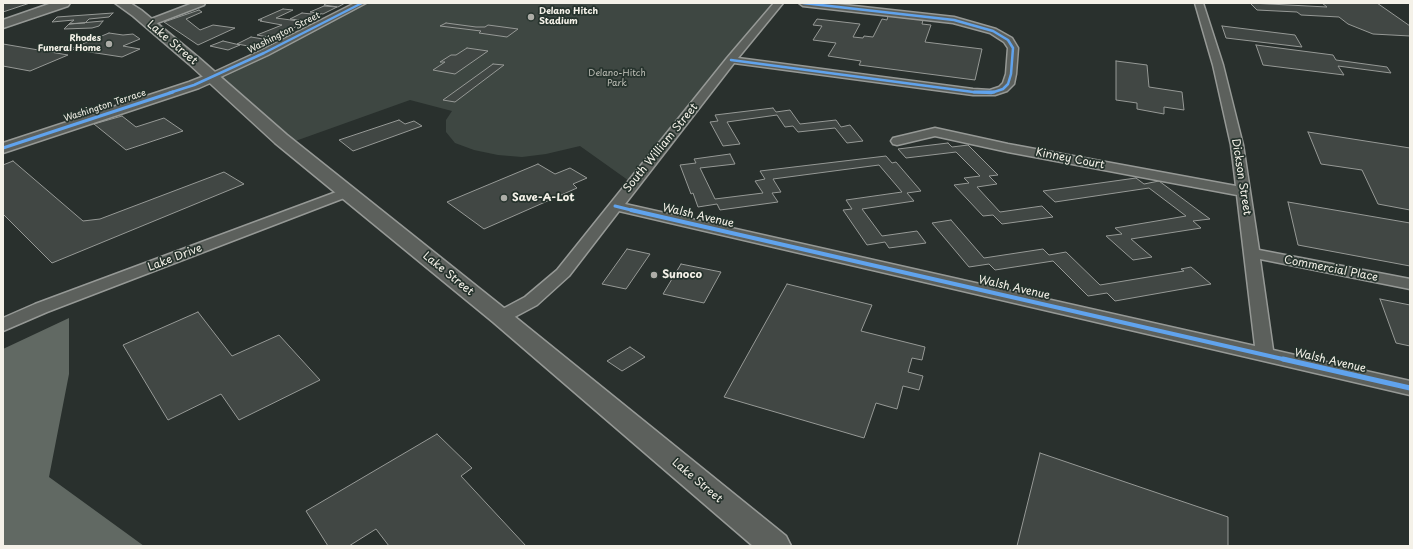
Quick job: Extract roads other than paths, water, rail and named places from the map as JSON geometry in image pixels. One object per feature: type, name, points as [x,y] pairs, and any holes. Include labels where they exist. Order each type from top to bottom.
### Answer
[{"type":"main road","points":[[3,24],[64,3]]},
{"type":"main road","name":"Lake Street","points":[[121,3],[149,23],[281,139],[501,317],[775,546]]},
{"type":"street","points":[[149,23],[201,3]]},
{"type":"street","name":"Washington Street","points":[[212,77],[264,53],[362,3]]},
{"type":"street","name":"South William Street","points":[[501,317],[531,301],[563,273],[731,60],[780,3]]},
{"type":"street","points":[[731,60],[973,92],[991,93],[1003,89],[1008,84],[1011,74],[1013,48],[1008,40],[993,31],[954,20],[803,3]]},
{"type":"street","name":"Dickson Street","points":[[1199,3],[1218,65],[1237,145],[1265,355]]},
{"type":"street","name":"Washington Terrace","points":[[3,148],[194,85],[212,77]]},
{"type":"street","name":"Kinney Court","points":[[897,141],[935,132],[1008,148],[1243,192]]},
{"type":"street","name":"Lake Drive","points":[[3,325],[42,308],[347,192]]},
{"type":"street","name":"Walsh Avenue","points":[[615,206],[1410,388]]},
{"type":"street","name":"Commercial Place","points":[[1252,253],[1410,284]]},
{"type":"place","name":"Delano Hitch Stadium","points":[[531,17]]},
{"type":"place","name":"Rhodes Funeral Home","points":[[109,44]]},
{"type":"place","name":"Save-A-Lot","points":[[504,198]]},
{"type":"place","name":"Sunoco","points":[[654,275]]},
{"type":"park label","name":"Delano-Hitch Park","points":[[617,80]]}]
